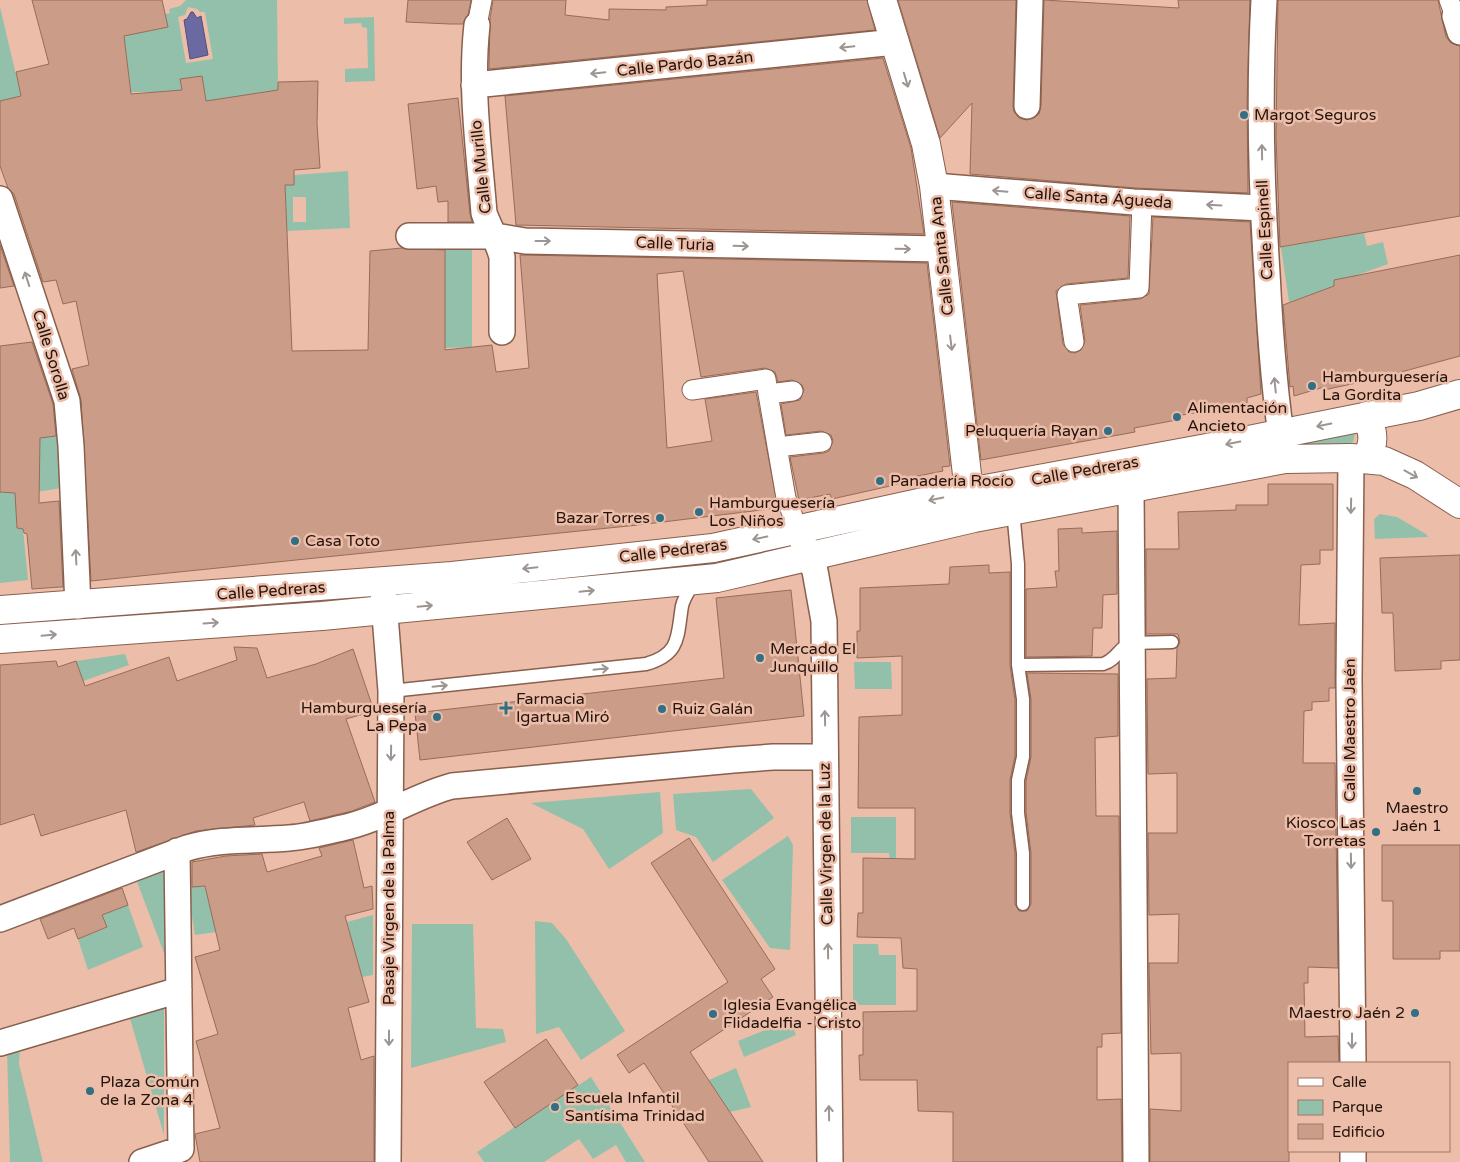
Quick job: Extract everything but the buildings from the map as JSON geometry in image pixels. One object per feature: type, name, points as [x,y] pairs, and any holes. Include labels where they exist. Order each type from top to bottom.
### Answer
[{"type":"main road","name":"Calle Santa Ana","points":[[882,0],[926,144],[934,186],[971,505]]},
{"type":"main road","name":"Calle Pedreras","points":[[0,639],[384,610],[717,578],[808,556],[971,505],[1013,510],[1131,488],[1283,446],[1366,416],[1420,406],[1460,394]]},
{"type":"main road","points":[[1358,458],[1371,450],[1374,438],[1366,416]]},
{"type":"main road","name":"Calle Pedreras","points":[[0,610],[78,606],[382,582],[713,548],[798,530],[971,505],[1283,446],[1384,461],[1398,466],[1460,504]]},
{"type":"street","name":"Calle Murillo","points":[[482,0],[474,59],[474,85],[484,213],[502,257],[502,332]]},
{"type":"street","points":[[1027,106],[1030,0]]},
{"type":"street","name":"Calle Espinell","points":[[1264,0],[1261,129],[1263,208],[1274,373],[1283,446]]},
{"type":"street","name":"Calle Pardo Bazán","points":[[474,85],[895,42]]},
{"type":"street","name":"Calle Santa Águeda","points":[[934,186],[1142,202],[1263,208]]},
{"type":"street","name":"Calle Sorolla","points":[[0,199],[67,401],[71,446],[78,606]]},
{"type":"street","points":[[1074,342],[1067,296],[1139,288],[1142,202]]},
{"type":"street","name":"Calle Turia","points":[[409,236],[495,236],[525,241],[941,249]]},
{"type":"street","points":[[692,390],[766,380],[786,498],[798,530]]},
{"type":"street","points":[[768,394],[793,391]]},
{"type":"street","points":[[777,447],[822,442]]},
{"type":"street","name":"Calle Maestro Jaén","points":[[1353,1062],[1349,680],[1358,458]]},
{"type":"street","points":[[1131,488],[1136,1162]]},
{"type":"street","name":"Calle Virgen de la Luz","points":[[798,530],[820,590],[824,621],[830,1162]]},
{"type":"street","name":"Pasaje Virgen de la Palma","points":[[382,582],[390,654],[391,691],[388,1162]]},
{"type":"street","points":[[336,614],[370,627],[381,638],[390,654]]},
{"type":"street","points":[[0,919],[177,851],[211,842],[290,838],[344,828],[390,812],[428,792],[452,786],[733,760],[773,757],[825,757]]},
{"type":"street","points":[[142,1162],[181,1155],[177,851]]},
{"type":"street","points":[[0,1043],[179,990]]},
{"type":"lane","points":[[1013,510],[1018,564],[1018,665],[1023,699],[1023,757],[1018,780],[1018,813],[1023,854],[1023,904]]},
{"type":"lane","name":"Calle Pedreras","points":[[391,691],[646,664],[658,660],[669,653],[676,643],[680,631],[682,604],[696,580]]},
{"type":"lane","points":[[1018,665],[1104,664],[1110,662],[1125,645],[1132,643],[1172,642]]},
{"type":"green space","points":[[186,0],[277,0],[278,90],[206,101],[202,76],[181,79],[182,90],[172,91],[174,107],[156,98],[152,92],[131,92],[122,18],[144,32],[168,27],[165,14],[170,13],[169,9],[180,6]],"holes":[[[188,7],[197,9],[200,12],[205,12],[213,59],[186,63],[178,17],[185,15]]]},
{"type":"green space","points":[[0,7],[21,96],[0,101]]},
{"type":"green space","points":[[374,17],[375,81],[345,82],[345,69],[368,68],[367,28],[362,27],[361,23],[344,24],[344,18]]},
{"type":"green space","points":[[348,171],[350,228],[287,231],[285,185],[294,185],[294,175]],"holes":[[[293,197],[306,197],[306,222],[293,222]]]},
{"type":"green space","points":[[1364,233],[1367,246],[1383,242],[1388,264],[1355,276],[1334,280],[1335,288],[1289,302],[1281,247]]},
{"type":"green space","points":[[445,246],[472,248],[472,347],[445,348]]},
{"type":"green space","points":[[1349,429],[1355,433],[1353,442],[1350,443],[1300,445],[1299,441]]},
{"type":"green space","points":[[58,435],[61,488],[31,493],[16,505],[17,528],[23,529],[28,580],[0,583],[0,444]]},
{"type":"green space","points":[[1380,514],[1397,517],[1428,537],[1375,539],[1374,519]]},
{"type":"green space","points":[[125,654],[129,665],[83,681],[76,661]]},
{"type":"green space","points":[[854,662],[891,662],[892,689],[855,689]]},
{"type":"green space","points":[[751,789],[774,818],[713,862],[696,837],[676,830],[673,794]]},
{"type":"green space","points":[[660,792],[663,833],[609,869],[583,829],[531,803]]},
{"type":"green space","points":[[851,817],[896,817],[896,863],[890,863],[889,853],[851,853]]},
{"type":"green space","points":[[788,836],[793,845],[790,950],[770,948],[722,880]]},
{"type":"green space","points":[[167,864],[169,966],[134,874]]},
{"type":"green space","points":[[205,886],[216,932],[195,935],[187,887]]},
{"type":"green space","points":[[128,905],[143,947],[88,970],[78,939],[106,928],[102,915]]},
{"type":"green space","points":[[373,915],[373,975],[362,977],[347,922]]},
{"type":"green space","points":[[535,921],[552,923],[566,939],[625,1031],[581,1060],[559,1027],[536,1034]]},
{"type":"green space","points":[[412,924],[473,924],[476,1028],[503,1029],[506,1042],[411,1068]]},
{"type":"green space","points":[[853,944],[878,944],[879,955],[896,955],[896,1005],[853,1005]]},
{"type":"green space","points":[[164,1008],[164,1135],[129,1015]]},
{"type":"green space","points":[[790,1020],[796,1035],[744,1057],[738,1041]]},
{"type":"green space","points":[[20,1047],[19,1064],[43,1162],[10,1162],[7,1049]]},
{"type":"green space","points":[[736,1068],[751,1107],[730,1112],[709,1080]]},
{"type":"green space","points":[[591,1077],[645,1162],[626,1162],[616,1145],[593,1159],[579,1139],[544,1162],[484,1162],[477,1152]]},
{"type":"shaded area","points":[[191,12],[197,18],[201,16],[208,55],[190,59],[184,20],[187,19]]},
{"type":"place","name":"Margot Seguros","points":[[1244,115]]},
{"type":"place","name":"Hamburguesería La Gordita","points":[[1312,386]]},
{"type":"place","name":"Alimentación Ancieto","points":[[1177,417]]},
{"type":"place","name":"Peluquería Rayan","points":[[1108,431]]},
{"type":"place","name":"Panadería Rocío","points":[[880,481]]},
{"type":"place","name":"Hamburguesería Los Niños","points":[[699,512]]},
{"type":"place","name":"Bazar Torres","points":[[660,518]]},
{"type":"place","name":"Casa Toto","points":[[295,541]]},
{"type":"place","name":"Mercado El Junquillo","points":[[760,658]]},
{"type":"place","name":"Farmacia Igartua Miró","points":[[506,708]]},
{"type":"place","name":"Ruiz Galán","points":[[662,709]]},
{"type":"place","name":"Hamburguesería La Pepa","points":[[437,717]]},
{"type":"place","name":"Maestro Jaén 1","points":[[1417,791]]},
{"type":"place","name":"Kiosco Las Torretas","points":[[1376,832]]},
{"type":"place","name":"Maestro Jaén 2","points":[[1415,1013]]},
{"type":"place","name":"Iglesia Evangélica Flidadelfia - Cristo","points":[[713,1014]]},
{"type":"place","name":"Plaza Común de la Zona 4","points":[[90,1091]]},
{"type":"place","name":"Escuela Infantil Santísima Trinidad","points":[[555,1107]]}]
